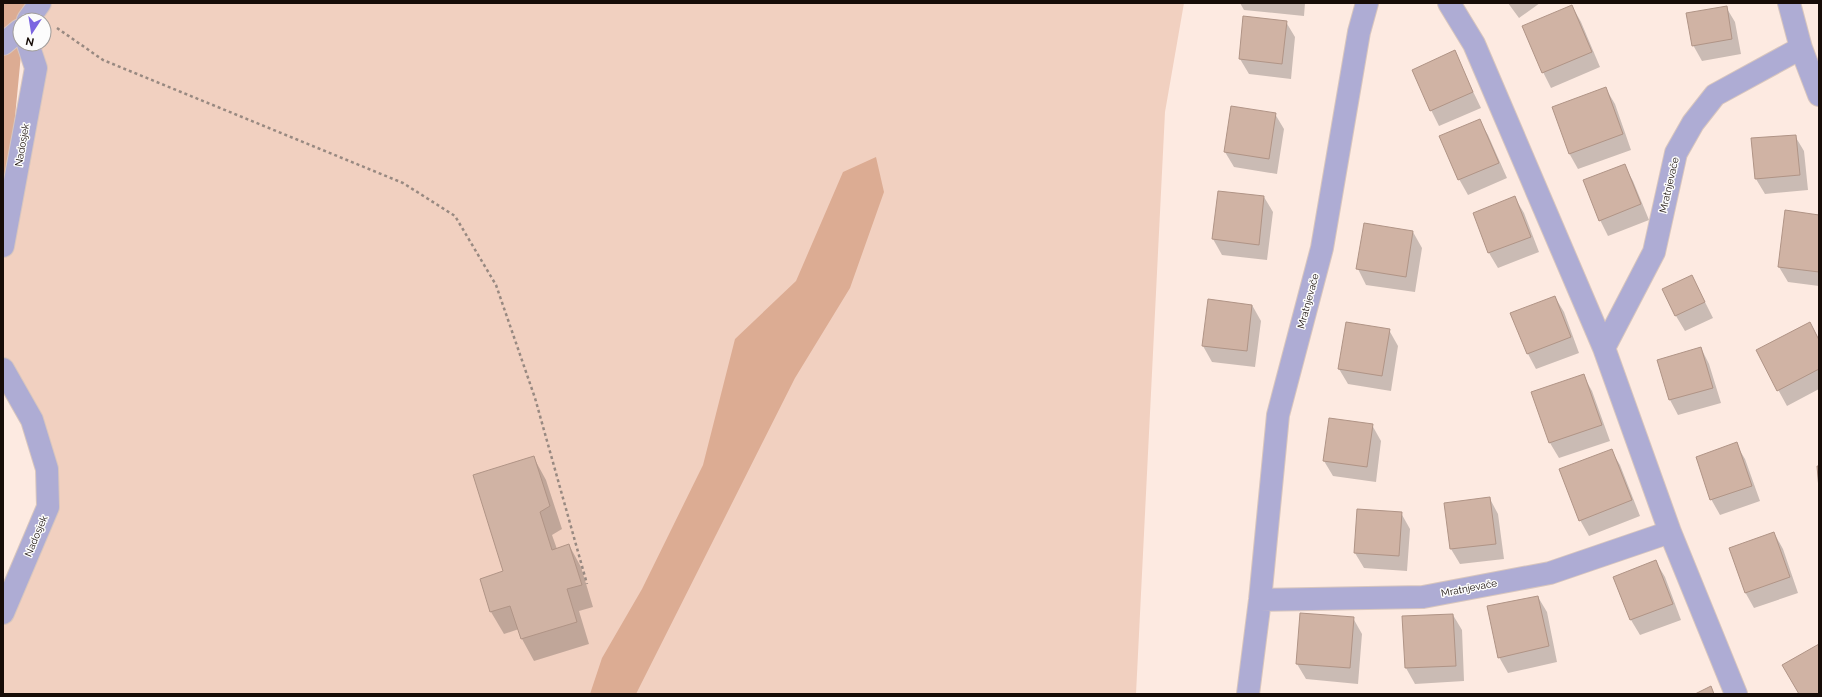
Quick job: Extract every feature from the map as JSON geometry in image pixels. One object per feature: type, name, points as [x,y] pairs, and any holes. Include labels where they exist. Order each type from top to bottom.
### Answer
[{"type":"street","name":"Mratnjevače","points":[[1248,694],[1260,600],[1278,415],[1322,248],[1359,32],[1367,3]]},
{"type":"street","points":[[1449,3],[1474,44],[1604,348],[1670,532],[1736,694]]},
{"type":"street","points":[[1789,3],[1801,48],[1819,95]]},
{"type":"street","points":[[3,44],[12,37]]},
{"type":"street","name":"Mratnjevače","points":[[1604,348],[1654,252],[1676,153],[1693,123],[1715,95],[1801,48]]},
{"type":"street","name":"Nadosjek","points":[[3,246],[36,68],[31,52]]},
{"type":"street","name":"Nadosjek","points":[[3,369],[32,420],[47,469],[48,507],[3,613]]},
{"type":"street","name":"Mratnjevače","points":[[1260,600],[1423,597],[1550,573],[1670,532]]},
{"type":"path","points":[[52,25],[103,60],[403,183],[455,216],[496,285],[535,398],[587,584]]},
{"type":"shaded area","points":[[3,3],[39,3],[35,12],[12,12],[12,52],[21,52],[3,242]]},
{"type":"shaded area","points":[[40,3],[1184,3],[1165,112],[1136,694],[3,694],[3,613],[48,507],[47,469],[3,369],[3,246],[27,52],[52,52],[52,12],[34,12]]},
{"type":"shaded area","points":[[876,157],[884,192],[850,288],[795,378],[636,694],[590,694],[602,658],[642,589],[703,465],[735,339],[796,281],[843,172]]},
{"type":"building","points":[[1572,5],[1592,52],[1542,73],[1522,26]]},
{"type":"building","points":[[1727,6],[1732,39],[1692,46],[1686,13]]},
{"type":"building","points":[[1243,16],[1287,21],[1282,64],[1239,59]]},
{"type":"building","points":[[1455,50],[1473,92],[1430,111],[1412,70]]},
{"type":"building","points":[[1606,87],[1623,134],[1569,154],[1552,107]]},
{"type":"building","points":[[1231,106],[1276,113],[1269,159],[1224,152]]},
{"type":"building","points":[[1480,119],[1499,163],[1458,180],[1439,136]]},
{"type":"building","points":[[1796,135],[1800,175],[1755,179],[1751,138]]},
{"type":"building","points":[[1625,164],[1641,204],[1599,221],[1583,180]]},
{"type":"building","points":[[1218,191],[1264,196],[1259,245],[1212,239]]},
{"type":"building","points":[[1515,196],[1531,237],[1488,253],[1473,213]]},
{"type":"building","points":[[1785,210],[1819,215],[1819,272],[1778,267]]},
{"type":"building","points":[[1364,223],[1413,231],[1406,277],[1356,269]]},
{"type":"building","points":[[1692,275],[1705,302],[1675,316],[1662,289]]},
{"type":"building","points":[[1555,296],[1571,337],[1527,354],[1510,313]]},
{"type":"building","points":[[1208,299],[1252,305],[1247,351],[1202,346]]},
{"type":"building","points":[[1346,322],[1390,329],[1382,376],[1338,369]]},
{"type":"building","points":[[1810,322],[1819,340],[1819,369],[1777,391],[1756,350]]},
{"type":"building","points":[[1701,347],[1713,388],[1669,400],[1657,360]]},
{"type":"building","points":[[1584,374],[1602,425],[1549,443],[1531,392]]},
{"type":"building","points":[[1329,418],[1373,424],[1367,467],[1323,461]]},
{"type":"building","points":[[1737,442],[1752,486],[1710,500],[1696,457]]},
{"type":"building","points":[[1612,449],[1632,500],[1579,521],[1559,469]]},
{"type":"building","points":[[534,456],[550,506],[540,512],[552,550],[569,544],[582,585],[567,589],[577,622],[521,639],[510,606],[490,612],[480,579],[503,571],[473,475]]},
{"type":"building","points":[[1817,466],[1819,466],[1819,489]]},
{"type":"building","points":[[1490,497],[1496,544],[1450,549],[1444,503]]},
{"type":"building","points":[[1357,509],[1402,512],[1399,556],[1354,553]]},
{"type":"building","points":[[1774,532],[1790,577],[1745,593],[1729,548]]},
{"type":"building","points":[[1656,560],[1673,604],[1630,620],[1613,577]]},
{"type":"building","points":[[1538,596],[1549,646],[1498,658],[1487,606]]},
{"type":"building","points":[[1300,613],[1354,617],[1350,668],[1296,664]]},
{"type":"building","points":[[1453,614],[1456,666],[1405,668],[1402,616]]},
{"type":"building","points":[[1819,644],[1819,694],[1799,694],[1782,665]]},
{"type":"building","points":[[1711,686],[1714,694],[1695,694]]}]
